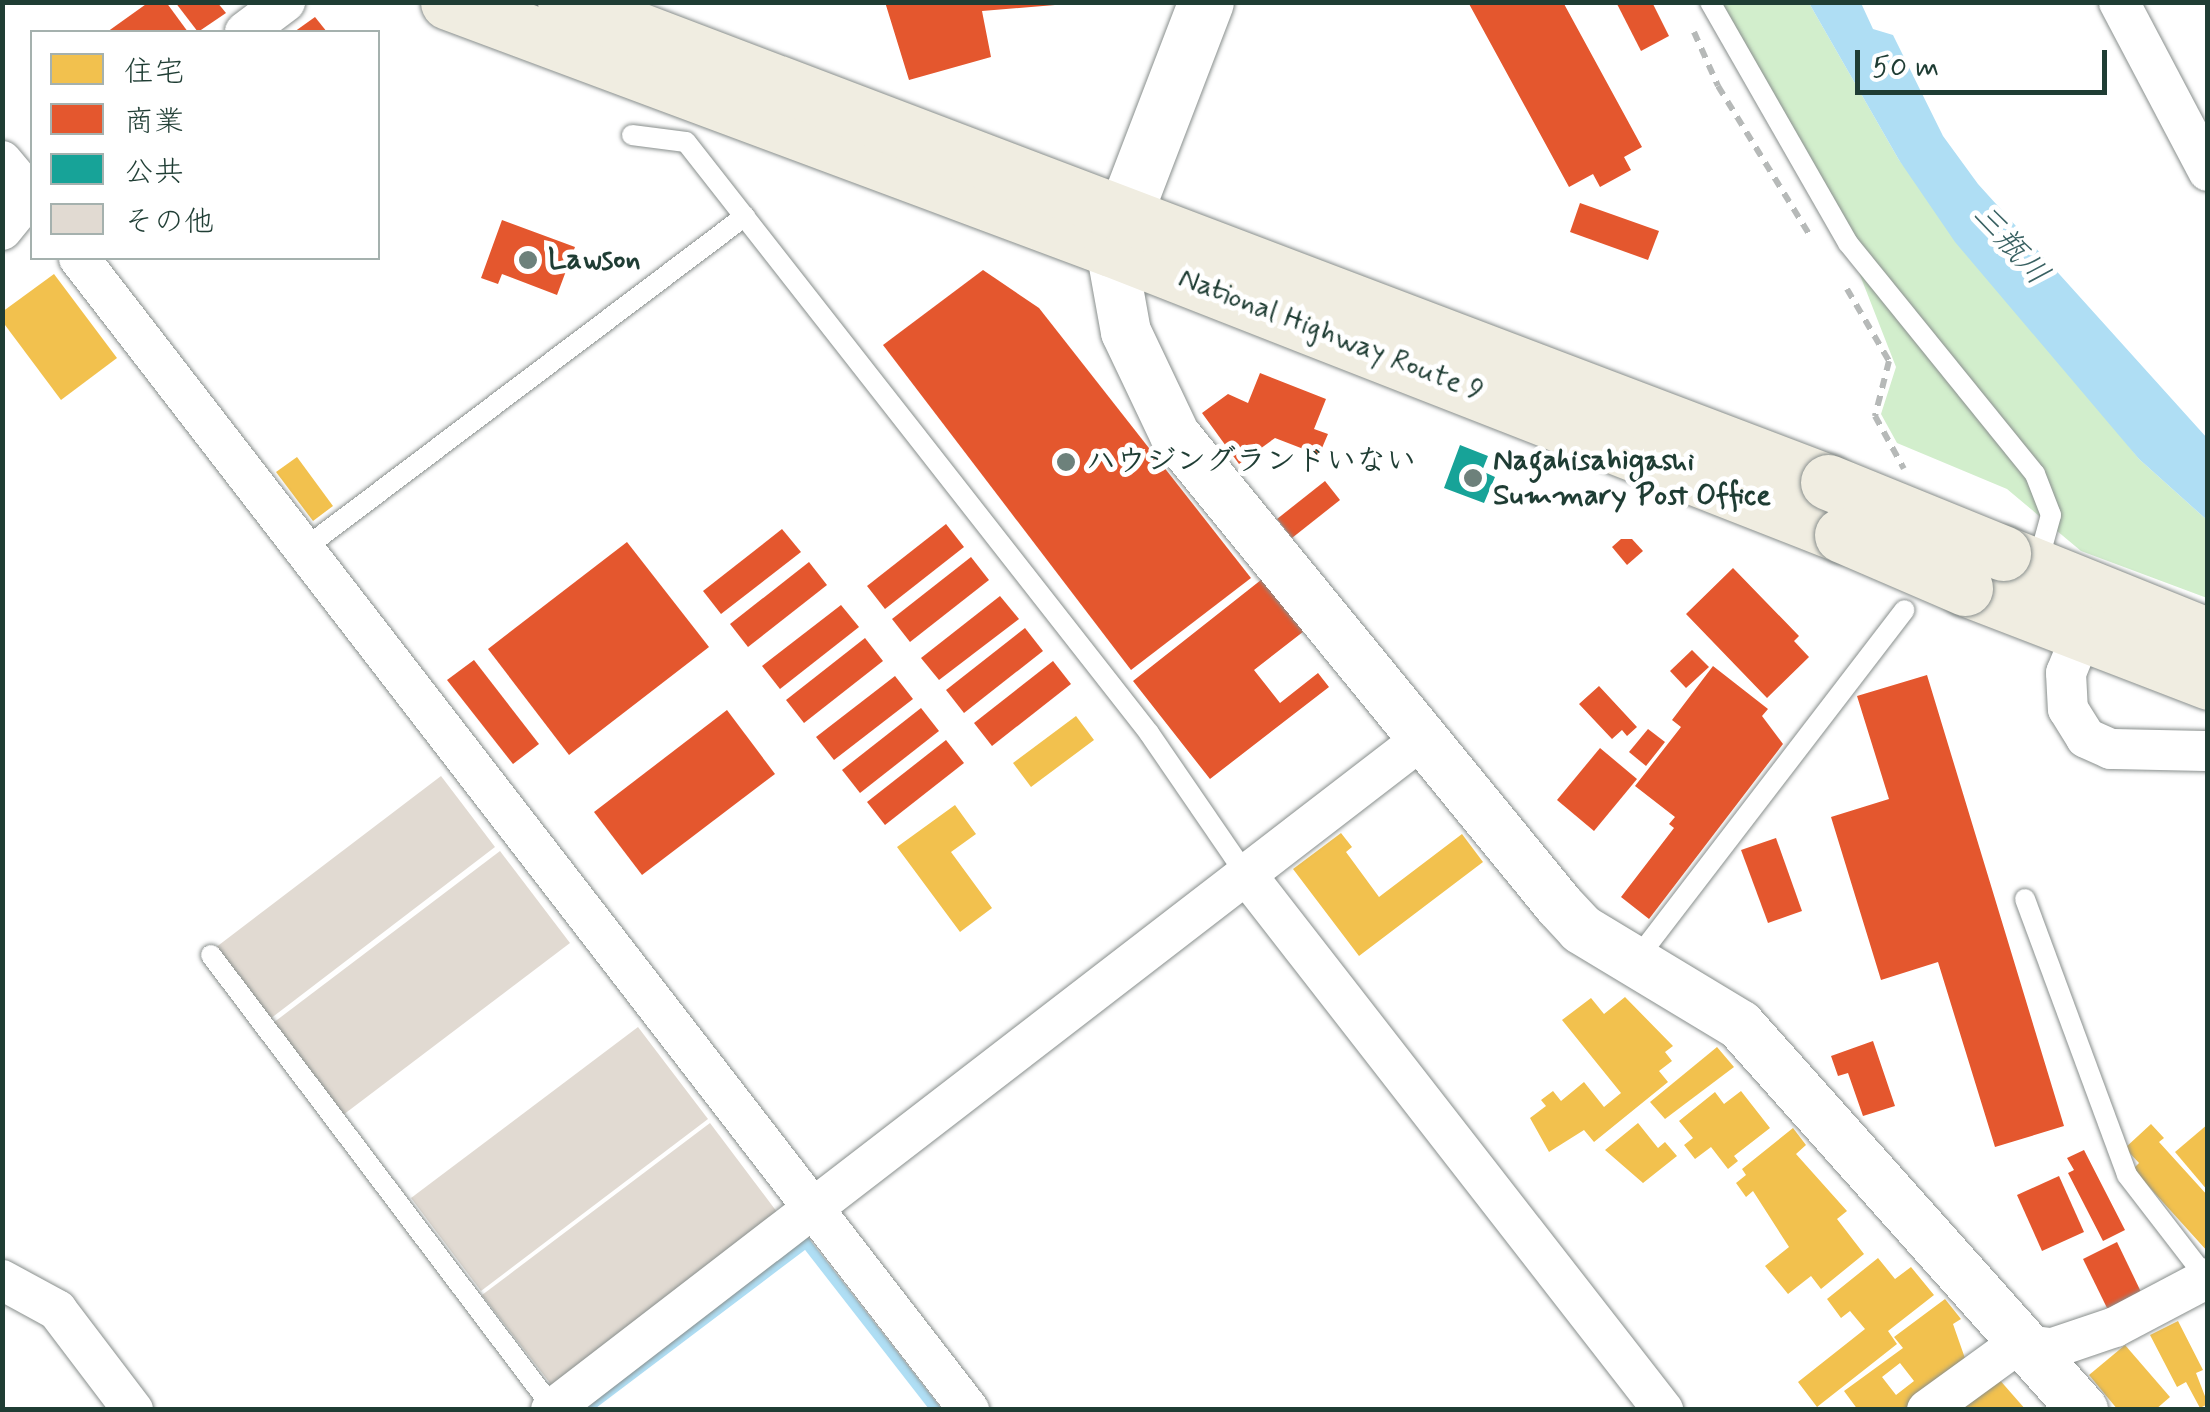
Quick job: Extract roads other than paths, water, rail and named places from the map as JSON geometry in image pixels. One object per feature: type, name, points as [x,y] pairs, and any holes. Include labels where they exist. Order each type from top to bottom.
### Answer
[{"type":"highway","name":"National Highway Route 9","points":[[448,2],[1118,231],[1828,482],[2002,570],[2082,634],[2196,662]]},
{"type":"highway","name":"National Highway Route 9","points":[[565,2],[1842,535],[2002,570],[2128,605],[2196,662]]},
{"type":"main road","points":[[1118,231],[1206,2]]},
{"type":"street","points":[[248,30],[285,2]]},
{"type":"street","points":[[2131,7],[2208,171]]},
{"type":"street","points":[[2,161],[30,192]]},
{"type":"street","points":[[2,230],[30,196]]},
{"type":"street","points":[[1118,231],[1126,332],[1175,435],[1422,739],[1581,930],[1740,1025],[2018,1344],[2083,1410]]},
{"type":"street","points":[[81,260],[969,1410]]},
{"type":"street","points":[[2082,634],[2066,673],[2068,709],[2086,738],[2111,749],[2208,752]]},
{"type":"street","points":[[552,1409],[1422,739]]},
{"type":"street","points":[[1246,874],[1663,1410]]},
{"type":"street","points":[[1927,1410],[2018,1344],[2052,1348],[2115,1326],[2207,1278]]},
{"type":"street","points":[[2,1280],[57,1310],[132,1410]]},
{"type":"lane","points":[[1710,2],[1848,243],[2034,474],[2051,515],[2002,570]]},
{"type":"lane","points":[[632,135],[686,142],[1149,733],[1246,874]]},
{"type":"lane","points":[[302,551],[745,216]]},
{"type":"lane","points":[[1635,962],[1905,610]]},
{"type":"lane","points":[[2024,899],[2127,1175],[2142,1203],[2207,1278]]},
{"type":"lane","points":[[211,955],[552,1409]]},
{"type":"water","name":"三瓶川","points":[[1809,3],[1861,3],[1873,29],[1893,35],[1943,136],[1978,184],[2207,438],[2207,520],[2139,459],[1955,242],[1899,160]]},
{"type":"waterway","points":[[585,1410],[806,1243],[936,1410]]},
{"type":"place","name":"Lawson","points":[[528,260]]},
{"type":"place","name":"ハウジングランドいない","points":[[1066,462]]},
{"type":"place","name":"Nagahisahigashi Summary Post Office","points":[[1473,478]]}]
